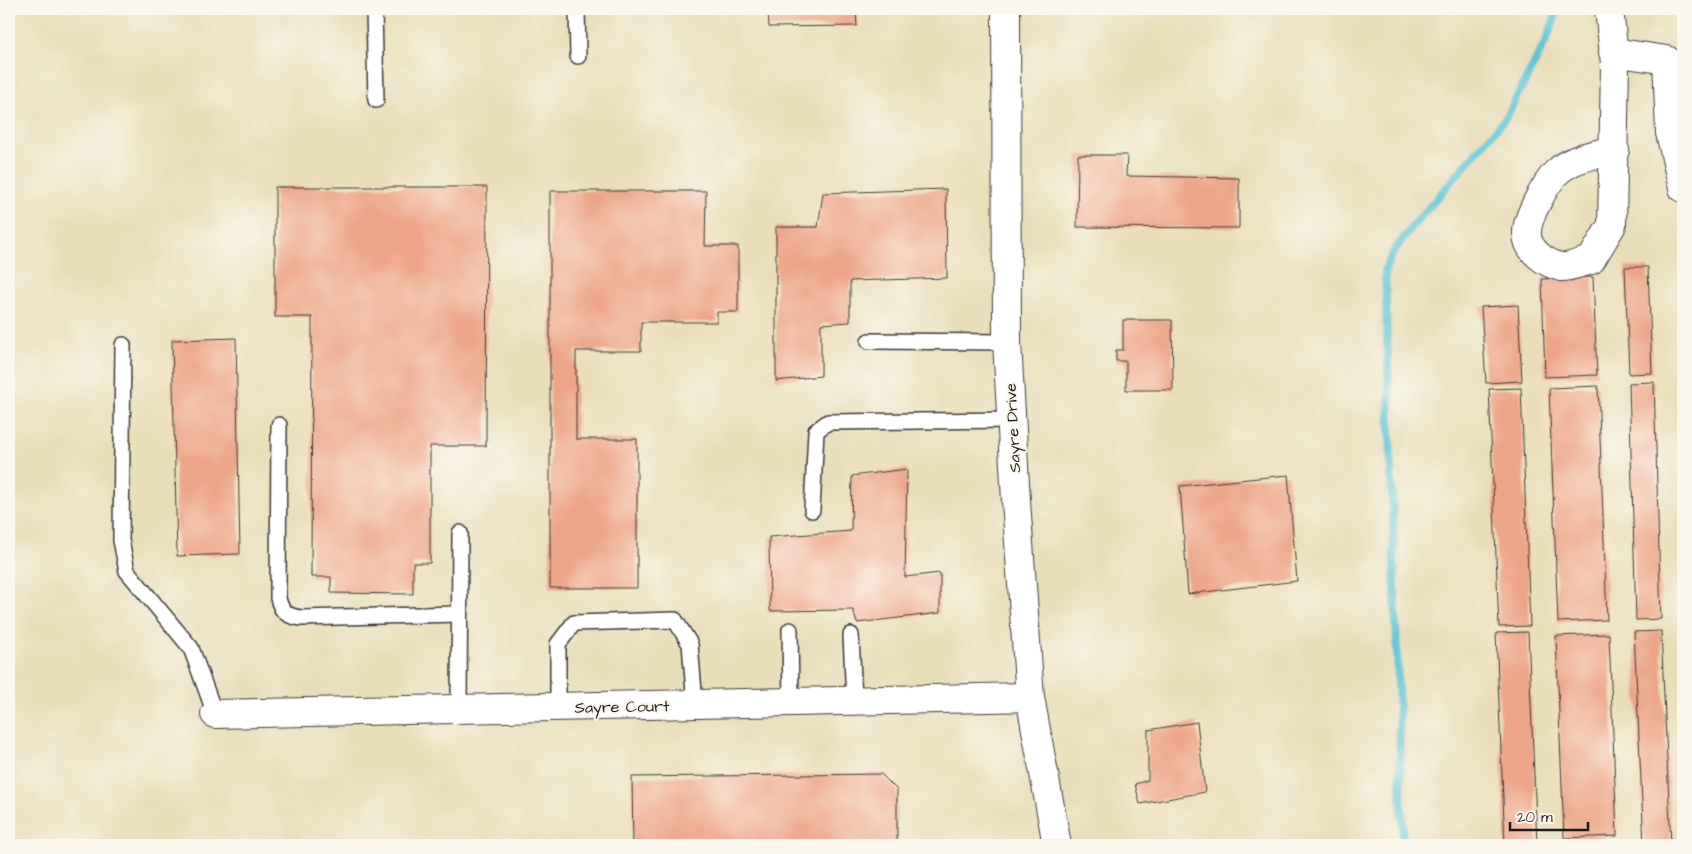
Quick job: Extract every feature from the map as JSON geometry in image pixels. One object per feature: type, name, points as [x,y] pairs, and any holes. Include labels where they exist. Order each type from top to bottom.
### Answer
[{"type":"street","name":"Sayre Drive","points":[[1006,9],[1007,342],[1030,697],[1057,845]]},
{"type":"street","points":[[1608,9],[1613,52],[1615,150]]},
{"type":"street","points":[[1613,52],[1666,60],[1670,133],[1683,188]]},
{"type":"street","name":"Sayre Court","points":[[215,714],[1030,697]]},
{"type":"lane","points":[[374,9],[376,100]]},
{"type":"lane","points":[[577,9],[578,56]]},
{"type":"lane","points":[[869,341],[1007,342]]},
{"type":"lane","points":[[123,345],[121,540],[127,571],[191,648],[215,714]]},
{"type":"lane","points":[[812,510],[816,431],[828,422],[1012,420]]},
{"type":"lane","points":[[279,425],[278,598],[280,609],[289,616],[301,618],[459,614]]},
{"type":"lane","points":[[459,709],[460,533]]},
{"type":"lane","points":[[558,707],[558,644],[574,623],[675,620],[690,644],[695,704]]},
{"type":"lane","points":[[790,630],[791,702]]},
{"type":"lane","points":[[851,635],[854,701]]},
{"type":"building","points":[[768,9],[856,9],[857,26],[769,27]]},
{"type":"building","points":[[1078,155],[1127,155],[1126,176],[1239,178],[1239,228],[1077,227]]},
{"type":"building","points":[[275,187],[487,187],[486,446],[430,446],[430,563],[413,563],[413,594],[331,593],[331,577],[311,577],[312,317],[275,317]]},
{"type":"building","points":[[946,189],[947,278],[850,281],[850,322],[821,324],[821,376],[776,381],[776,227],[818,227],[823,193]]},
{"type":"building","points":[[550,191],[706,191],[705,246],[738,246],[738,312],[717,312],[717,322],[641,322],[641,351],[576,351],[576,439],[637,439],[637,588],[550,588]]},
{"type":"building","points":[[1625,267],[1648,267],[1652,373],[1629,374]]},
{"type":"building","points":[[1593,277],[1597,375],[1545,377],[1542,279]]},
{"type":"building","points":[[1518,305],[1522,381],[1486,383],[1481,307]]},
{"type":"building","points":[[1123,320],[1172,320],[1173,390],[1126,390],[1126,361],[1116,361],[1116,350],[1123,350]]},
{"type":"building","points":[[236,338],[240,554],[177,556],[172,340]]},
{"type":"building","points":[[1654,382],[1661,619],[1636,620],[1629,383]]},
{"type":"building","points":[[1598,386],[1607,620],[1558,622],[1549,388]]},
{"type":"building","points":[[1521,388],[1530,626],[1499,627],[1489,389]]},
{"type":"building","points":[[907,469],[905,577],[940,573],[940,613],[857,623],[853,610],[770,611],[769,537],[851,531],[852,476]]},
{"type":"building","points":[[1288,475],[1297,581],[1188,594],[1180,486]]},
{"type":"building","points":[[1661,631],[1671,845],[1644,845],[1634,632]]},
{"type":"building","points":[[1528,632],[1537,845],[1505,845],[1496,633]]},
{"type":"building","points":[[1609,634],[1617,836],[1564,838],[1556,636]]},
{"type":"building","points":[[1197,722],[1205,792],[1140,804],[1135,784],[1148,780],[1148,730]]},
{"type":"building","points":[[881,774],[897,790],[897,845],[633,845],[632,777]]},
{"type":"waterway","points":[[1403,845],[1385,269],[1394,251],[1411,228],[1506,118],[1547,39],[1558,9]]}]
